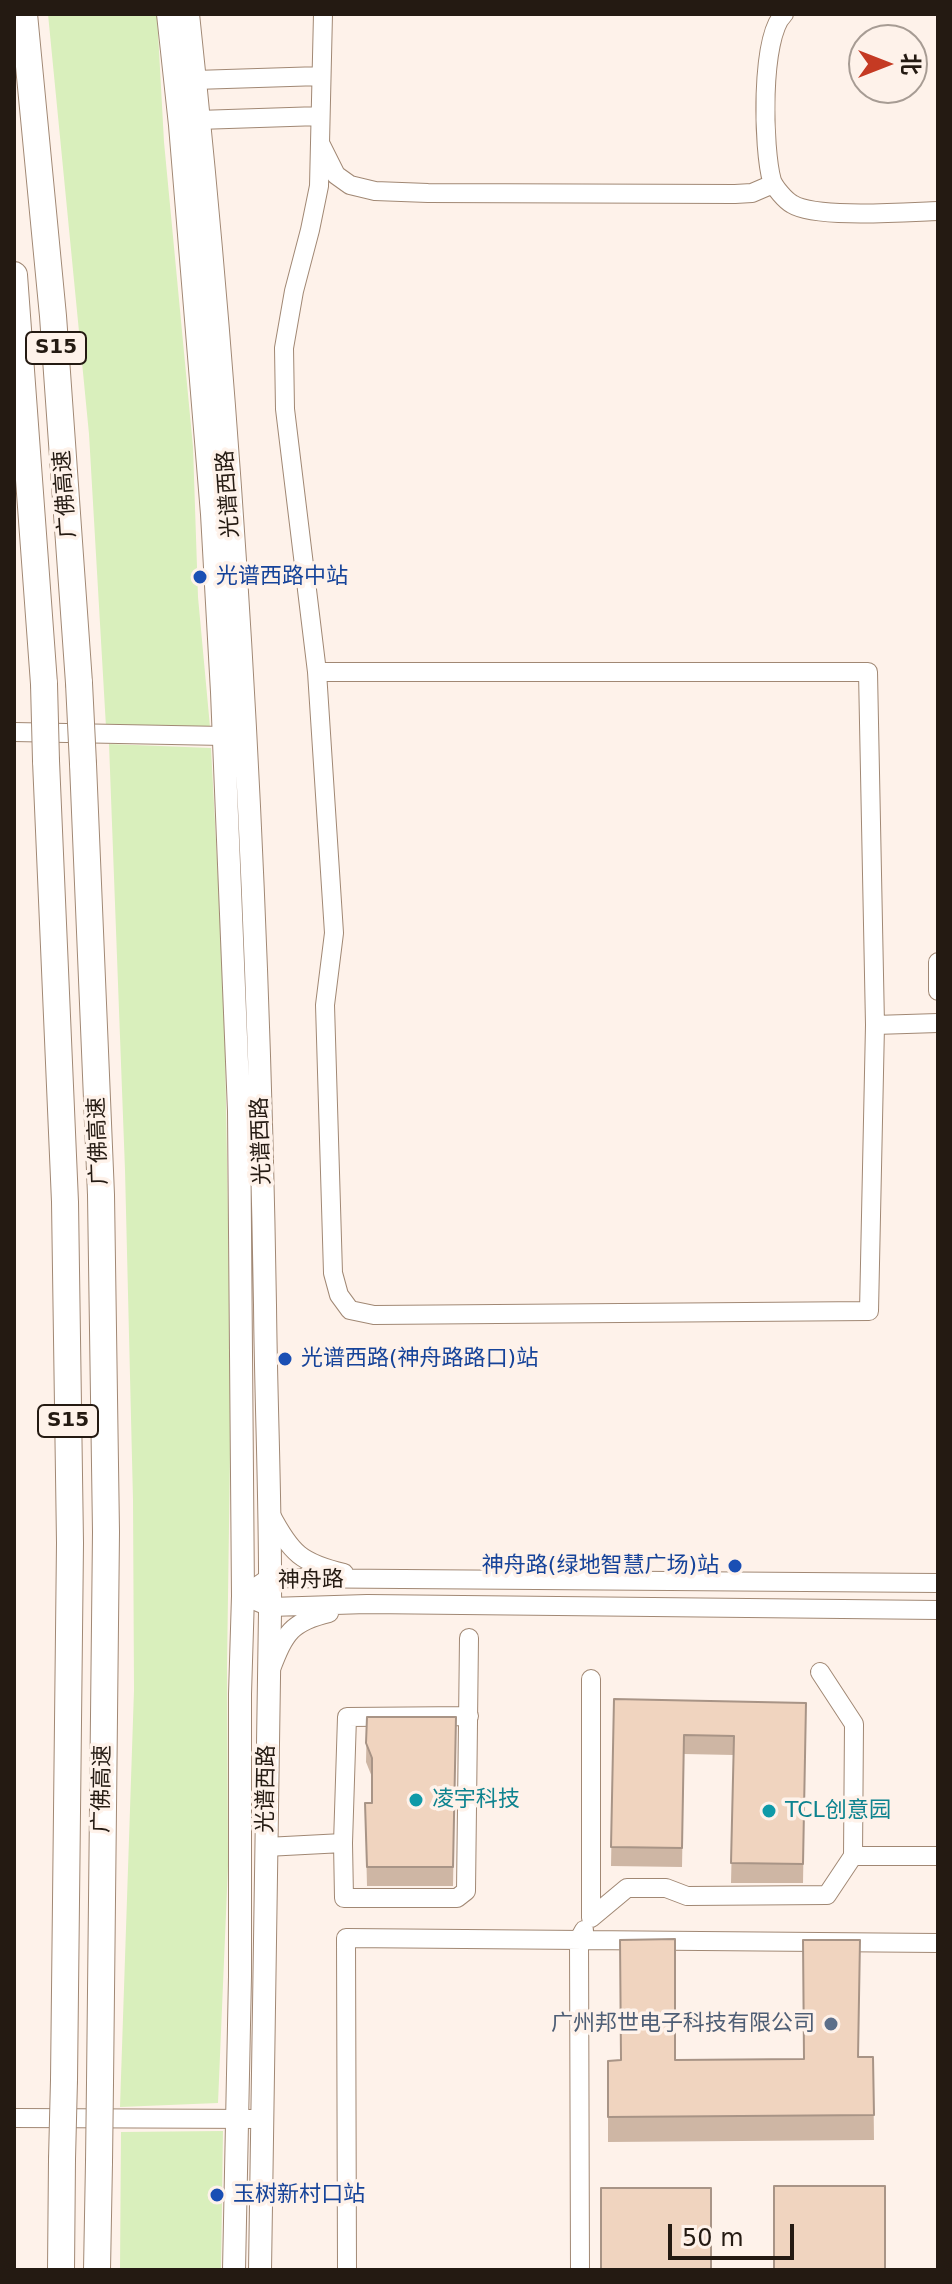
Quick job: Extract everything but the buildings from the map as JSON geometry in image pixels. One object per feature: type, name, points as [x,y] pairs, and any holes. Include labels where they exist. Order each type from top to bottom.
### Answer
[{"type":"highway","name":"广佛高速","points":[[24,14],[53,316],[79,683],[101,1195],[106,1532],[97,2270]]},
{"type":"highway","name":"广佛高速","points":[[14,275],[44,684],[65,1202],[70,1528],[61,2270]]},
{"type":"main road","name":"光谱西路","points":[[168,14],[212,514],[239,1111],[243,1596],[234,2270]]},
{"type":"main road","name":"光谱西路","points":[[188,14],[219,348],[245,729],[256,952],[270,1607],[260,2270]]},
{"type":"street","points":[[317,672],[868,672],[875,1025],[869,1311],[374,1315],[350,1310],[339,1295],[333,1273],[325,1005],[334,933],[317,672],[285,409],[284,348],[319,186],[323,14]]},
{"type":"street","points":[[322,44],[339,14]]},
{"type":"street","points":[[761,14],[779,21],[771,37],[766,77],[768,156],[773,184],[792,204],[817,211],[938,211]]},
{"type":"street","points":[[195,80],[321,76]]},
{"type":"street","points":[[198,120],[320,116]]},
{"type":"street","points":[[320,142],[336,175],[350,185],[375,191],[735,194],[752,193],[773,184]]},
{"type":"street","points":[[14,732],[224,736]]},
{"type":"street","points":[[938,962],[938,991]]},
{"type":"street","points":[[875,1025],[938,1023]]},
{"type":"street","points":[[268,1510],[283,1540],[308,1561],[323,1568],[378,1581]]},
{"type":"street","name":"神舟路","points":[[243,1596],[269,1578],[938,1583]]},
{"type":"street","name":"神舟路","points":[[243,1596],[270,1607],[367,1604],[938,1610]]},
{"type":"street","points":[[269,1675],[277,1653],[294,1626],[309,1618],[367,1604]]},
{"type":"street","points":[[469,1638],[469,1716],[466,1891],[457,1898],[344,1898],[347,1717],[469,1716]]},
{"type":"street","points":[[580,2270],[579,1939],[591,1918],[627,1888],[666,1888],[687,1896],[827,1895],[853,1856],[854,1724],[820,1672]]},
{"type":"street","points":[[591,1679],[591,1918]]},
{"type":"street","points":[[266,1847],[343,1843]]},
{"type":"street","points":[[853,1856],[938,1856]]},
{"type":"street","points":[[347,2270],[346,1938],[938,1943]]},
{"type":"street","points":[[14,2118],[261,2119]]},
{"type":"green space","points":[[48,14],[157,14],[164,142],[193,447],[198,597],[210,727],[106,727],[89,434]]},
{"type":"green space","points":[[109,744],[211,748],[224,991],[231,1385],[228,1866],[218,2103],[120,2107],[134,1690],[133,1500],[125,1170]]},
{"type":"green space","points":[[223,2131],[221,2270],[120,2270],[121,2132]]},
{"type":"place","name":"光谱西路中站","points":[[200,577]]},
{"type":"place","name":"光谱西路(神舟路路口)站","points":[[285,1359]]},
{"type":"place","name":"神舟路(绿地智慧广场)站","points":[[735,1566]]},
{"type":"place","name":"凌宇科技","points":[[416,1800]]},
{"type":"place","name":"TCL创意园","points":[[769,1811]]},
{"type":"place","name":"广州邦世电子科技有限公司","points":[[831,2024]]},
{"type":"place","name":"玉树新村口站","points":[[217,2195]]}]
